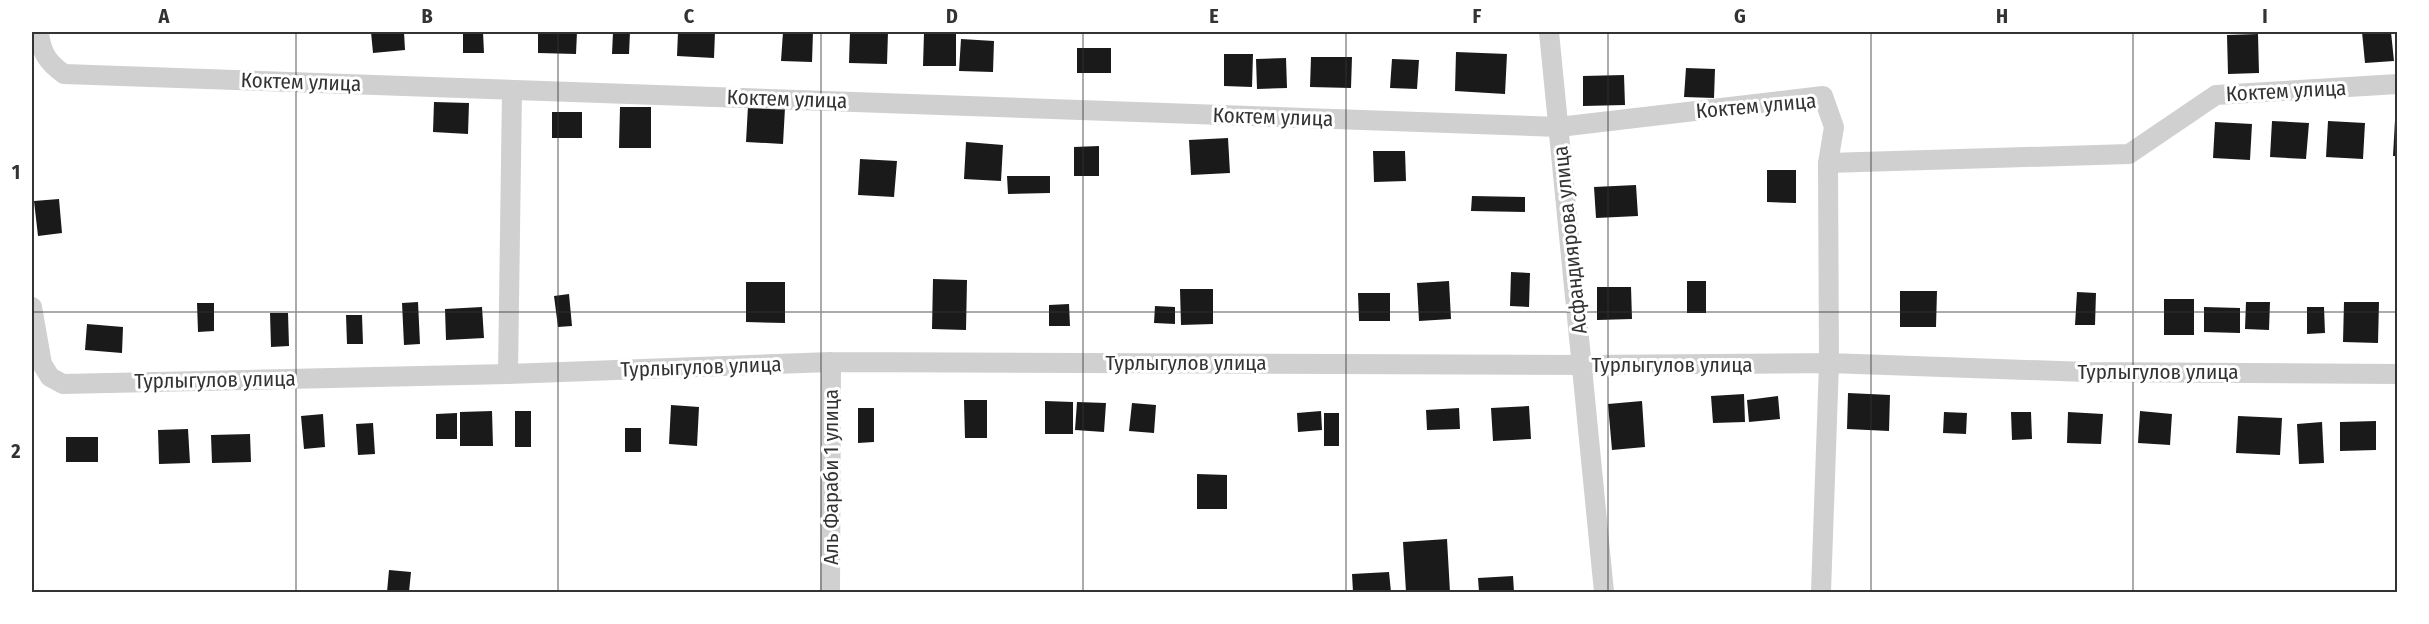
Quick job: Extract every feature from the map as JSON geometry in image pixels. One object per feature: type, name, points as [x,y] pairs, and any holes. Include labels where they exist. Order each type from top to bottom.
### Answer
[{"type":"street","name":"Коктем улица","points":[[39,32],[40,46],[49,63],[64,74],[1559,127],[1823,96],[1834,127],[1828,163],[2129,154],[2216,95],[2397,84]]},
{"type":"street","name":"Асфандиярова улица","points":[[1549,32],[1604,592]]},
{"type":"street","points":[[508,374],[512,90]]},
{"type":"street","points":[[1821,592],[1829,363],[1828,163]]},
{"type":"street","name":"Турлыгулов улица","points":[[32,307],[42,364],[50,377],[63,384],[508,374],[831,362],[1583,365],[1829,363],[2087,372],[2397,374]]},
{"type":"street","name":"Аль Фараби 1 улица","points":[[830,592],[831,362]]},
{"type":"building","points":[[371,32],[404,32],[405,50],[373,53]]},
{"type":"building","points":[[463,32],[483,32],[484,53],[463,53]]},
{"type":"building","points":[[538,32],[577,32],[576,54],[538,53]]},
{"type":"building","points":[[613,32],[630,32],[629,54],[612,54]]},
{"type":"building","points":[[678,32],[715,32],[714,58],[677,56]]},
{"type":"building","points":[[783,32],[813,32],[812,62],[781,61]]},
{"type":"building","points":[[850,32],[888,32],[887,64],[849,63]]},
{"type":"building","points":[[2362,32],[2391,32],[2394,61],[2365,63]]},
{"type":"building","points":[[924,33],[956,33],[956,66],[923,66]]},
{"type":"building","points":[[2258,34],[2259,73],[2228,74],[2227,35]]},
{"type":"building","points":[[961,39],[994,41],[993,72],[959,71]]},
{"type":"building","points":[[1077,48],[1111,48],[1111,73],[1077,73]]},
{"type":"building","points":[[1456,52],[1507,54],[1505,94],[1455,91]]},
{"type":"building","points":[[1224,54],[1253,54],[1252,87],[1224,86]]},
{"type":"building","points":[[1311,57],[1352,57],[1351,88],[1310,87]]},
{"type":"building","points":[[1286,58],[1287,88],[1257,89],[1256,59]]},
{"type":"building","points":[[1392,59],[1419,60],[1417,89],[1390,88]]},
{"type":"building","points":[[1686,68],[1715,69],[1714,98],[1684,97]]},
{"type":"building","points":[[1624,75],[1625,105],[1583,106],[1583,76]]},
{"type":"building","points":[[434,102],[469,103],[468,134],[433,132]]},
{"type":"building","points":[[748,106],[785,108],[783,144],[746,142]]},
{"type":"building","points":[[620,107],[651,107],[651,148],[619,148]]},
{"type":"building","points":[[552,112],[582,112],[582,138],[552,138]]},
{"type":"building","points":[[2395,120],[2398,120],[2398,156],[2393,156]]},
{"type":"building","points":[[2272,121],[2309,123],[2306,159],[2270,157]]},
{"type":"building","points":[[2328,121],[2365,123],[2363,159],[2326,157]]},
{"type":"building","points":[[2215,122],[2252,124],[2250,160],[2213,158]]},
{"type":"building","points":[[1228,138],[1230,173],[1191,175],[1189,140]]},
{"type":"building","points":[[966,142],[1003,145],[1001,181],[964,179]]},
{"type":"building","points":[[1099,146],[1099,176],[1074,176],[1074,147]]},
{"type":"building","points":[[1373,151],[1405,151],[1406,181],[1374,182]]},
{"type":"building","points":[[860,159],[897,161],[894,197],[858,195]]},
{"type":"building","points":[[1767,170],[1796,170],[1796,203],[1767,202]]},
{"type":"building","points":[[1007,176],[1050,176],[1050,193],[1008,194]]},
{"type":"building","points":[[1636,185],[1638,216],[1596,218],[1594,187]]},
{"type":"building","points":[[1472,196],[1525,197],[1525,212],[1471,211]]},
{"type":"building","points":[[59,199],[62,233],[38,236],[34,201]]},
{"type":"building","points":[[1511,272],[1530,273],[1529,307],[1510,306]]},
{"type":"building","points":[[933,279],[967,280],[966,330],[932,329]]},
{"type":"building","points":[[1449,281],[1451,319],[1419,321],[1417,283]]},
{"type":"building","points":[[1687,281],[1706,281],[1706,313],[1687,313]]},
{"type":"building","points":[[746,282],[785,282],[785,323],[746,322]]},
{"type":"building","points":[[1597,287],[1631,287],[1632,319],[1597,320]]},
{"type":"building","points":[[1180,289],[1213,289],[1213,324],[1181,325]]},
{"type":"building","points":[[1900,291],[1937,291],[1936,327],[1900,327]]},
{"type":"building","points":[[2077,292],[2096,293],[2095,325],[2075,325]]},
{"type":"building","points":[[1358,293],[1390,293],[1390,321],[1359,321]]},
{"type":"building","points":[[569,294],[572,326],[558,327],[554,296]]},
{"type":"building","points":[[2164,299],[2194,299],[2194,335],[2164,335]]},
{"type":"building","points":[[418,302],[420,344],[404,345],[402,303]]},
{"type":"building","points":[[2246,302],[2270,302],[2269,330],[2245,329]]},
{"type":"building","points":[[2344,302],[2379,302],[2378,343],[2343,342]]},
{"type":"building","points":[[197,303],[214,303],[214,331],[198,332]]},
{"type":"building","points":[[1069,304],[1070,326],[1049,326],[1049,305]]},
{"type":"building","points":[[1155,306],[1175,307],[1175,324],[1154,323]]},
{"type":"building","points":[[482,307],[484,338],[446,340],[445,309]]},
{"type":"building","points":[[2204,307],[2240,308],[2240,333],[2204,332]]},
{"type":"building","points":[[2307,307],[2324,307],[2325,333],[2307,334]]},
{"type":"building","points":[[270,313],[288,313],[289,346],[271,347]]},
{"type":"building","points":[[346,315],[362,315],[363,344],[347,344]]},
{"type":"building","points":[[87,324],[123,327],[122,353],[85,350]]},
{"type":"building","points":[[1848,393],[1890,395],[1889,431],[1847,429]]},
{"type":"building","points":[[1744,394],[1745,422],[1713,423],[1711,396]]},
{"type":"building","points":[[1778,396],[1780,419],[1749,422],[1747,400]]},
{"type":"building","points":[[964,400],[987,400],[987,438],[965,438]]},
{"type":"building","points":[[1045,401],[1073,402],[1073,434],[1045,434]]},
{"type":"building","points":[[1642,401],[1645,447],[1612,450],[1608,404]]},
{"type":"building","points":[[1077,402],[1106,403],[1104,432],[1075,430]]},
{"type":"building","points":[[1132,403],[1156,405],[1154,433],[1129,431]]},
{"type":"building","points":[[671,405],[699,407],[697,446],[669,444]]},
{"type":"building","points":[[1529,406],[1531,439],[1493,441],[1491,408]]},
{"type":"building","points":[[858,408],[874,408],[874,442],[858,443]]},
{"type":"building","points":[[1459,408],[1460,429],[1427,430],[1426,410]]},
{"type":"building","points":[[492,411],[493,446],[460,446],[460,412]]},
{"type":"building","points":[[515,411],[531,411],[531,447],[515,447]]},
{"type":"building","points":[[1321,411],[1322,430],[1298,432],[1297,413]]},
{"type":"building","points":[[2140,411],[2172,414],[2170,445],[2138,443]]},
{"type":"building","points":[[1944,412],[1967,413],[1966,434],[1943,433]]},
{"type":"building","points":[[2011,412],[2031,412],[2032,439],[2012,440]]},
{"type":"building","points":[[2068,412],[2103,414],[2101,444],[2067,443]]},
{"type":"building","points":[[457,413],[457,439],[436,439],[436,414]]},
{"type":"building","points":[[1324,413],[1339,413],[1339,446],[1324,446]]},
{"type":"building","points":[[323,414],[325,447],[304,449],[301,416]]},
{"type":"building","points":[[2238,416],[2282,418],[2280,455],[2236,453]]},
{"type":"building","points":[[2376,421],[2376,450],[2340,451],[2340,422]]},
{"type":"building","points":[[2322,422],[2324,463],[2299,464],[2297,424]]},
{"type":"building","points":[[373,423],[375,454],[358,455],[356,424]]},
{"type":"building","points":[[625,428],[641,428],[641,452],[625,452]]},
{"type":"building","points":[[188,429],[190,463],[159,464],[158,430]]},
{"type":"building","points":[[250,434],[251,462],[212,463],[211,435]]},
{"type":"building","points":[[66,437],[98,437],[98,462],[66,462]]},
{"type":"building","points":[[1197,474],[1227,475],[1227,509],[1197,509]]},
{"type":"building","points":[[1447,539],[1450,592],[1406,592],[1403,542]]},
{"type":"building","points":[[389,570],[411,572],[409,592],[387,592]]},
{"type":"building","points":[[1389,572],[1391,592],[1353,592],[1352,574]]},
{"type":"building","points":[[1513,576],[1514,592],[1479,592],[1478,578]]}]
